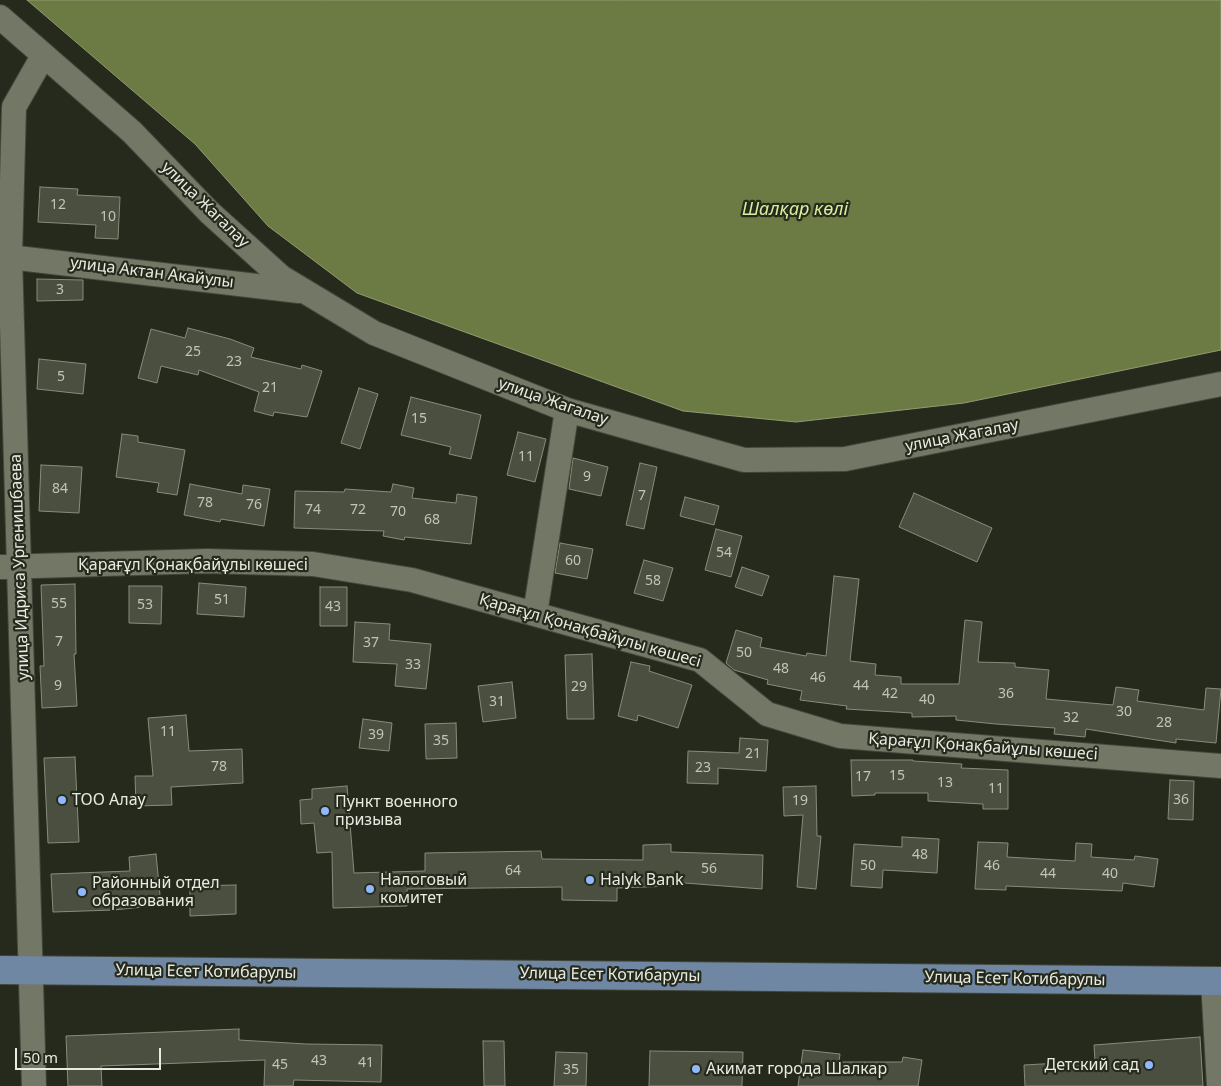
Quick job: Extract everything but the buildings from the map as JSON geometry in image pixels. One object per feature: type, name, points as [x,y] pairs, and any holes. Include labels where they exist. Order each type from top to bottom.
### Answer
[{"type":"main road","name":"Улица Есет Котибарулы","points":[[0,970],[1217,981]]},
{"type":"street","name":"улица Жагалау","points":[[0,17],[132,132],[216,219],[281,277],[374,333],[567,410],[744,460],[845,459],[1221,384]]},
{"type":"street","name":"улица Идриса Ургенишбаева","points":[[34,1086],[31,970],[10,566],[5,256],[7,106],[43,56]]},
{"type":"street","name":"улица Актан Акайулы","points":[[5,256],[305,291]]},
{"type":"street","points":[[535,614],[567,410]]},
{"type":"street","name":"Қарағұл Қонақбайұлы көшесі","points":[[10,566],[207,562],[312,564],[412,580],[700,660],[767,714],[840,736],[1221,766]]},
{"type":"street","points":[[1217,981],[1219,1086]]},
{"type":"water","name":"Шалқар көлі","points":[[27,0],[1221,0],[1221,350],[964,403],[796,422],[683,411],[357,293],[268,226],[195,144]]},
{"type":"place","name":"ТОО Алау","points":[[62,800]]},
{"type":"place","name":"Пункт военного призыва","points":[[325,811]]},
{"type":"place","name":"Halyk Bank","points":[[590,880]]},
{"type":"place","name":"Налоговый комитет","points":[[370,889]]},
{"type":"place","name":"Районный отдел образования","points":[[82,892]]},
{"type":"place","name":"Детский сад","points":[[1149,1065]]},
{"type":"place","name":"Акимат города Шалкар","points":[[696,1069]]}]
